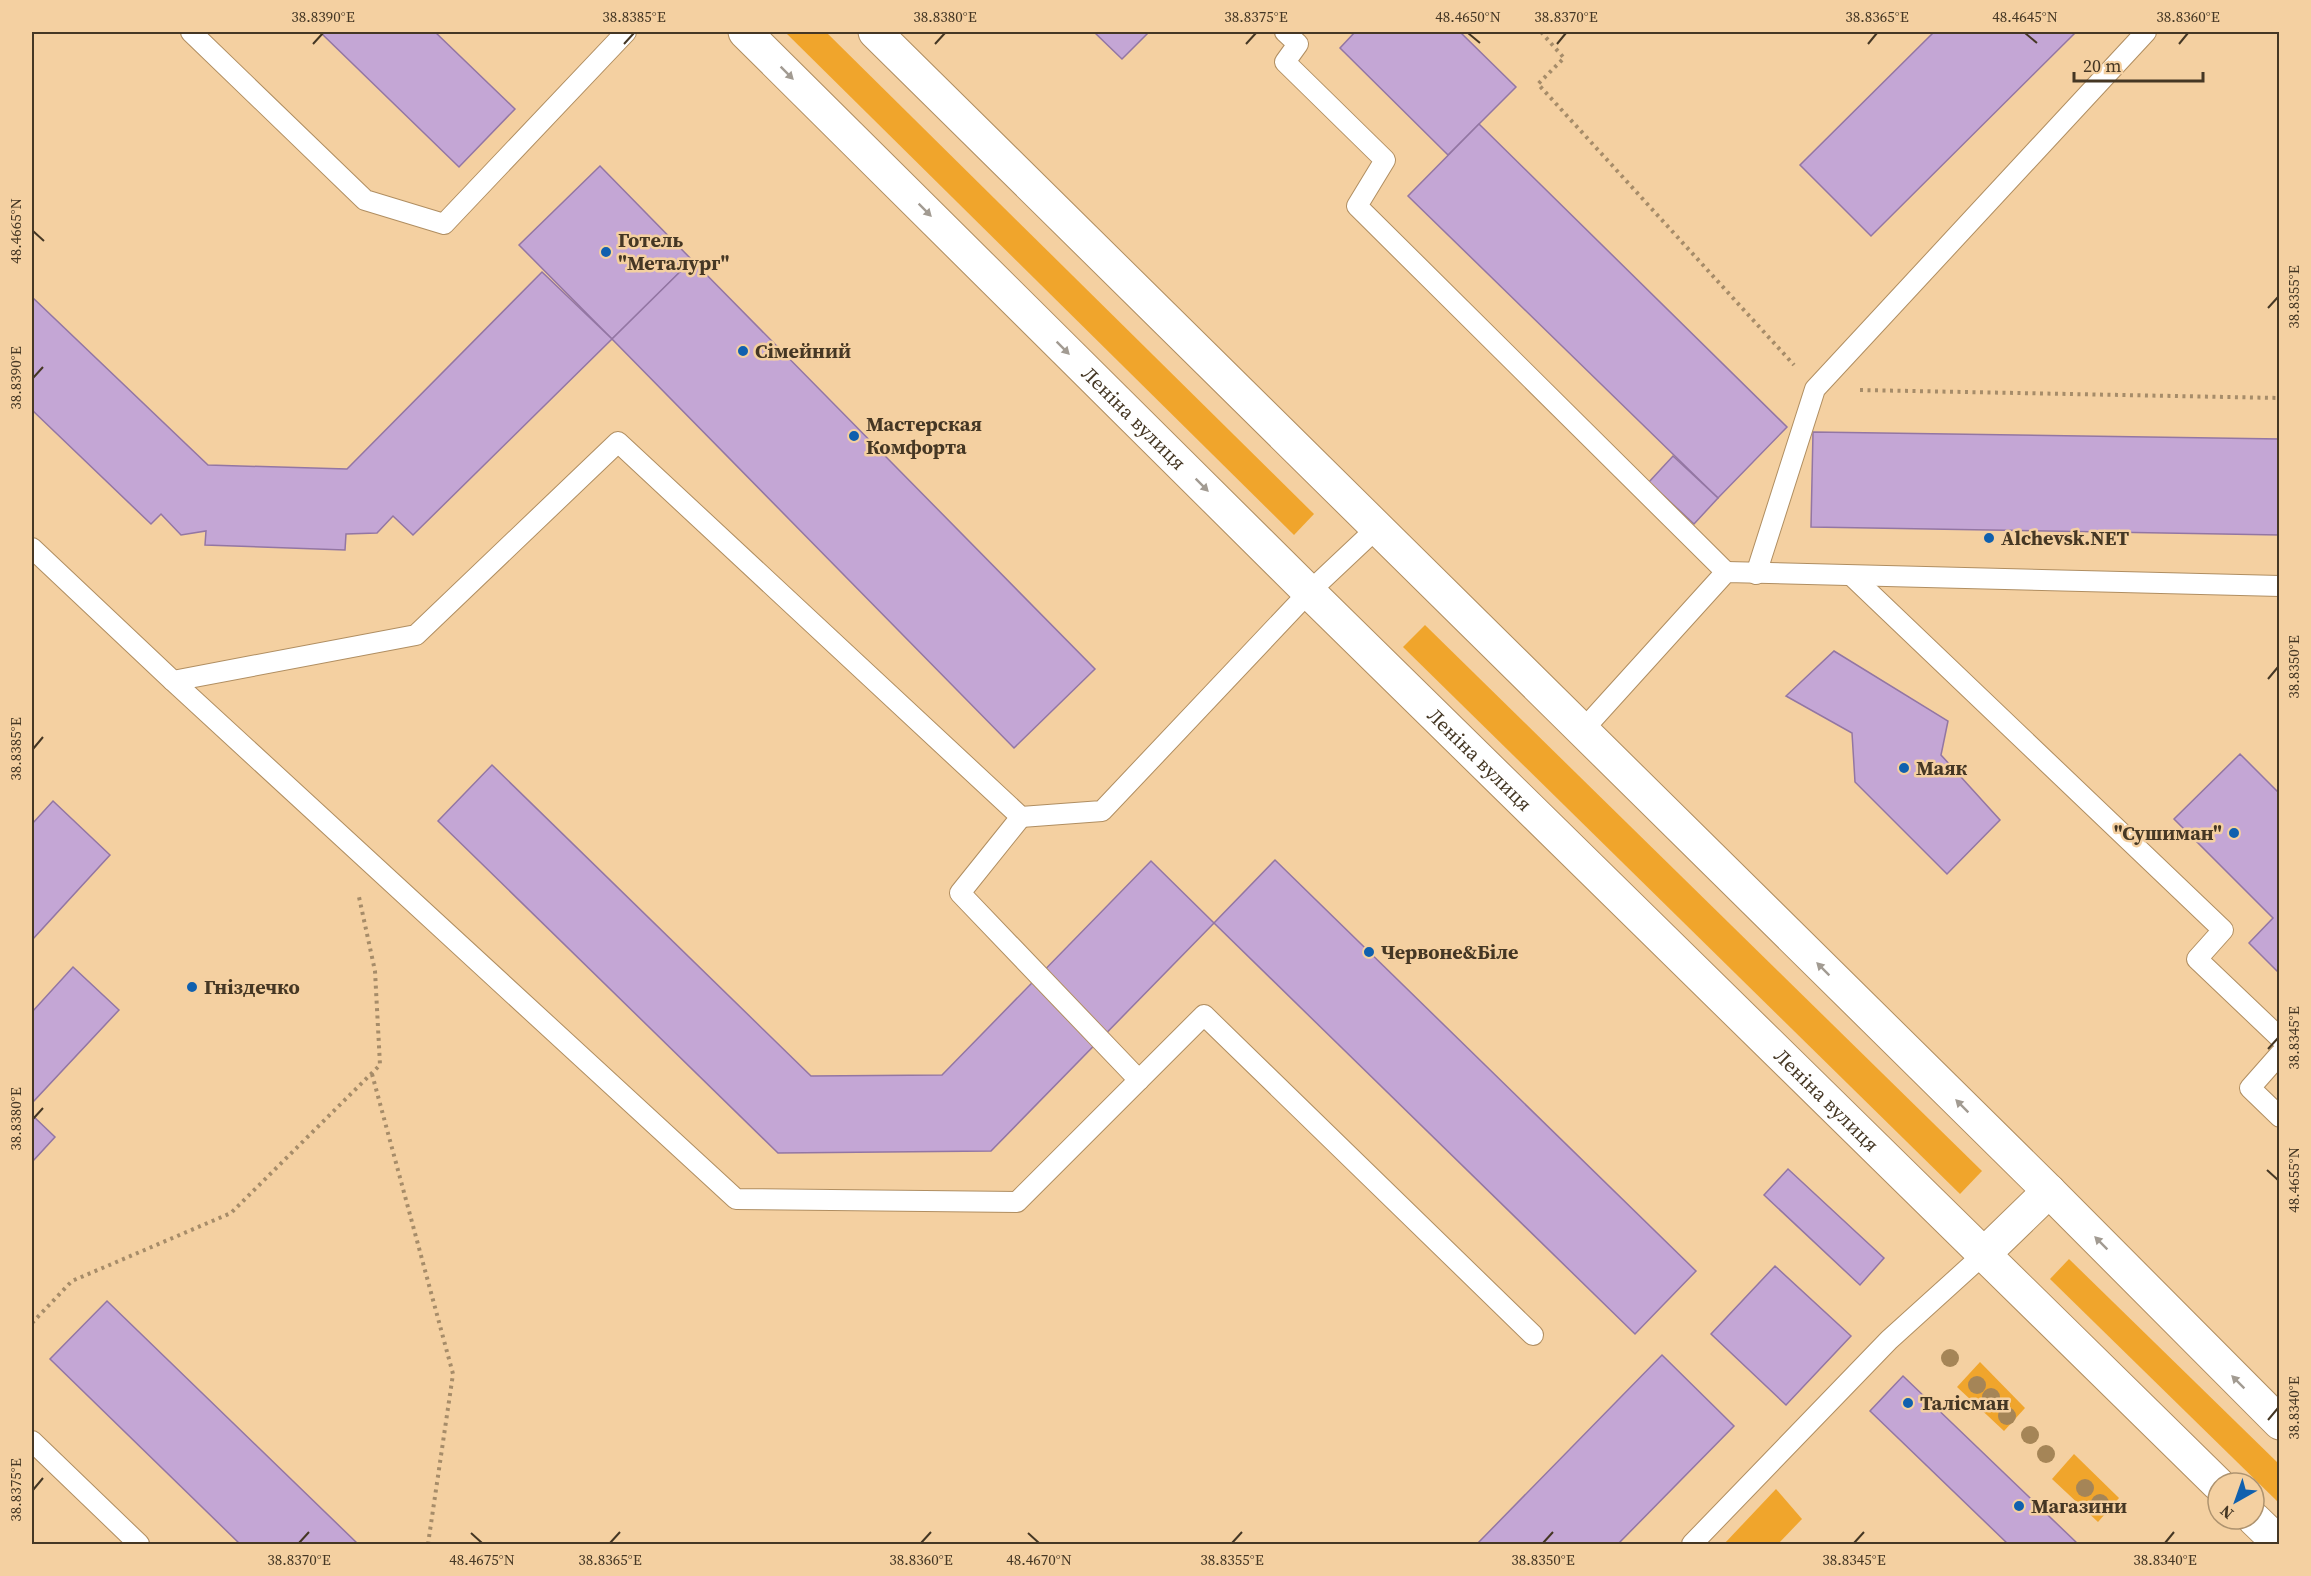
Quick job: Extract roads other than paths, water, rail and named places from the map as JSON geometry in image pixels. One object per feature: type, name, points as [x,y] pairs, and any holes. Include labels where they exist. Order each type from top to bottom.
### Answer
[{"type":"street","name":"Леніна вулиця","points":[[745,32],[1309,592],[2206,1472]]},
{"type":"street","points":[[874,32],[2049,1191],[2280,1423]]},
{"type":"street","points":[[1984,1254],[2049,1191]]},
{"type":"street","points":[[2265,1531],[2277,1544]]},
{"type":"lane","points":[[191,32],[365,200],[444,224],[626,32]]},
{"type":"lane","points":[[1285,32],[1298,44],[1285,62],[1385,160],[1357,206],[1726,572],[2280,586]]},
{"type":"lane","points":[[1756,574],[1815,389],[2146,32]]},
{"type":"lane","points":[[173,681],[416,634],[618,442],[1021,818]]},
{"type":"lane","points":[[1139,1080],[960,893],[1021,818],[1102,812],[1309,592],[1377,528]]},
{"type":"lane","points":[[32,548],[346,841],[736,1199],[1017,1202],[1204,1015],[1533,1335]]},
{"type":"lane","points":[[1582,731],[1726,572]]},
{"type":"lane","points":[[1852,576],[2223,930],[2197,959],[2280,1038]]},
{"type":"lane","points":[[2280,1054],[2250,1088],[2280,1117]]},
{"type":"lane","points":[[1692,1545],[1889,1340],[1984,1254]]},
{"type":"lane","points":[[32,1441],[139,1545]]},
{"type":"place","name":"Готель \"Металург\"","points":[[606,252]]},
{"type":"place","name":"Сімейний","points":[[743,351]]},
{"type":"place","name":"Мастерская Комфорта","points":[[854,436]]},
{"type":"place","name":"Alchevsk.NET","points":[[1989,538]]},
{"type":"place","name":"Маяк","points":[[1904,768]]},
{"type":"place","name":"\"Сушиман\"","points":[[2234,833]]},
{"type":"place","name":"Червоне&Біле","points":[[1369,952]]},
{"type":"place","name":"Гніздечко","points":[[192,987]]},
{"type":"place","name":"Талісман","points":[[1908,1403]]},
{"type":"place","name":"Магазини","points":[[2019,1506]]}]
